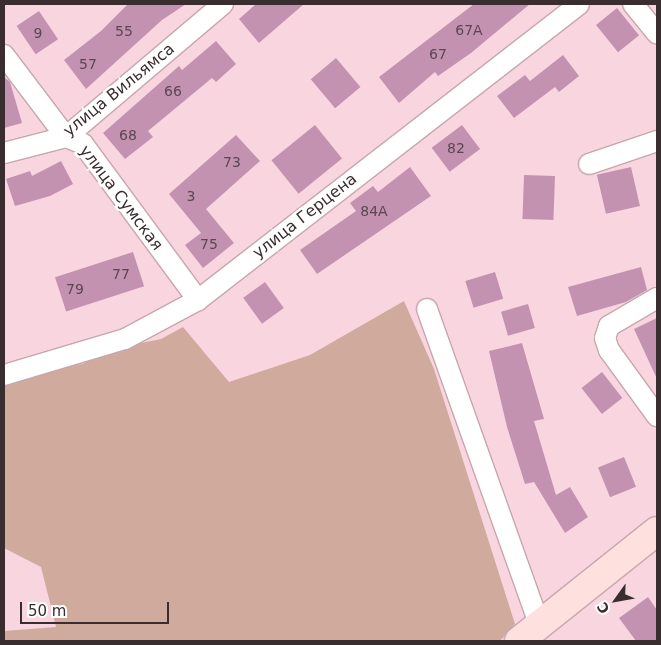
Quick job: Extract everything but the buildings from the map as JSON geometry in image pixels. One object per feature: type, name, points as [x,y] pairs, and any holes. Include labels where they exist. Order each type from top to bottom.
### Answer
[{"type":"main road","points":[[519,641],[539,623],[657,531]]},
{"type":"street","name":"улица Вильямса","points":[[4,153],[66,137],[223,4]]},
{"type":"street","name":"улица Герцена","points":[[4,375],[125,339],[198,300],[578,4]]},
{"type":"street","points":[[633,4],[657,34]]},
{"type":"street","name":"улица Сумская","points":[[4,55],[66,137],[83,144],[198,300]]},
{"type":"street","points":[[589,164],[657,141]]},
{"type":"street","points":[[657,298],[609,326],[605,338],[609,350],[657,416]]},
{"type":"street","points":[[427,309],[539,623]]},
{"type":"shaded area","points":[[404,301],[434,369],[515,624],[500,641],[4,641],[4,631],[56,627],[41,567],[4,548],[4,386],[37,371],[82,364],[112,349],[161,339],[183,327],[229,382],[310,355]]}]
